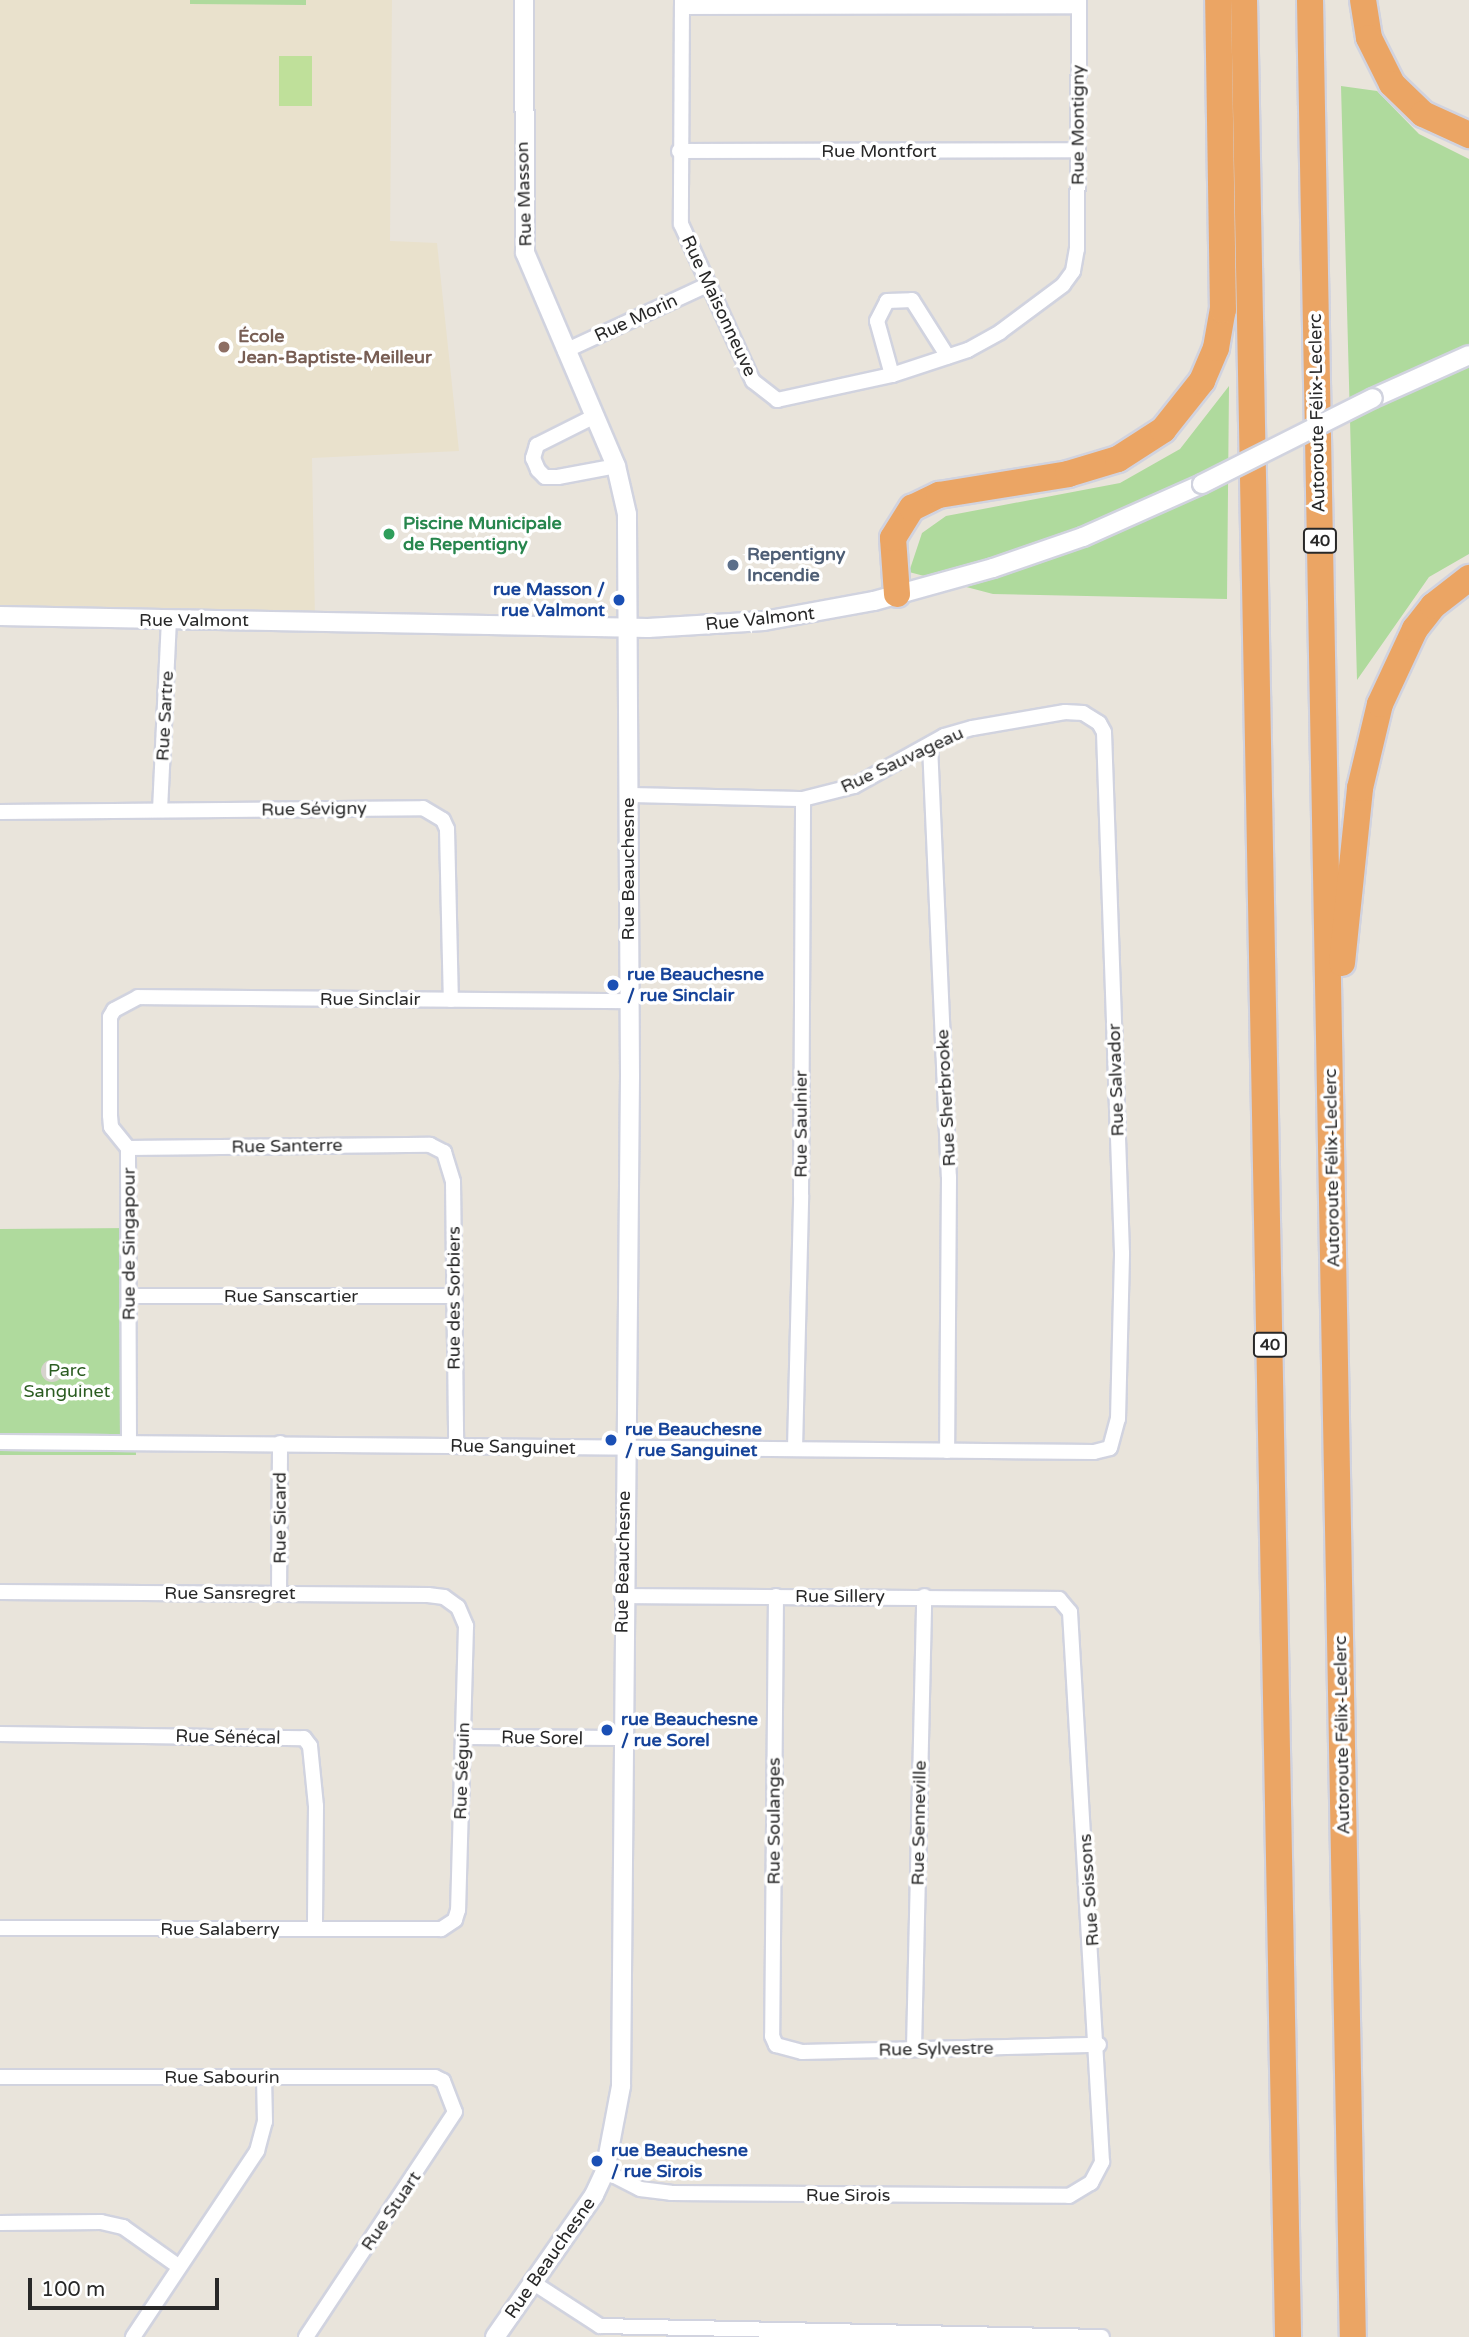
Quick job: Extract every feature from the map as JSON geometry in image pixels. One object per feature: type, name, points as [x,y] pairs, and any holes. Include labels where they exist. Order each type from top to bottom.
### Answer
[{"type":"highway","points":[[897,594],[893,538],[912,508],[939,495],[1068,474],[1118,459],[1163,429],[1202,380],[1216,348],[1223,310],[1218,0]]},
{"type":"highway","name":"40","points":[[1244,0],[1288,2337]]},
{"type":"highway","name":"Autoroute Félix-Leclerc","points":[[1310,0],[1353,2337]]},
{"type":"highway","points":[[1363,0],[1369,38],[1392,84],[1423,114],[1469,135]]},
{"type":"highway","points":[[1331,1066],[1357,817],[1372,729],[1389,680],[1415,629],[1433,606],[1469,578]]},
{"type":"street","name":"Rue Masson","points":[[524,0],[525,253],[616,466],[627,514],[629,626]]},
{"type":"street","points":[[682,3],[1079,3]]},
{"type":"street","name":"Rue Maisonneuve","points":[[682,3],[679,151],[681,224],[753,381],[766,395],[777,400],[793,398],[892,375],[948,358],[1000,332],[1045,301],[1073,271],[1077,249]]},
{"type":"street","name":"Rue Montigny","points":[[1077,249],[1079,3]]},
{"type":"street","name":"Rue Montfort","points":[[679,151],[1078,150]]},
{"type":"street","name":"Rue Morin","points":[[565,351],[707,285]]},
{"type":"street","points":[[892,375],[877,321],[887,301],[912,300],[948,358]]},
{"type":"street","name":"Rue Valmont","points":[[0,616],[169,621],[629,626],[764,621],[897,594],[1047,550],[1202,484],[1373,398],[1469,355]]},
{"type":"street","points":[[593,417],[537,444],[533,458],[538,470],[545,477],[558,477],[616,466]]},
{"type":"street","name":"Rue Sartre","points":[[160,810],[169,621]]},
{"type":"street","name":"Rue Beauchesne","points":[[495,2337],[594,2195],[605,2171],[621,2086],[620,1738],[625,1449],[629,626]]},
{"type":"street","name":"Rue Sauvageau","points":[[628,795],[803,799],[863,782],[944,736],[1007,720],[1065,712],[1091,716]]},
{"type":"street","name":"Rue Salvador","points":[[1091,716],[1104,732],[1122,1253],[1118,1419],[1110,1448]]},
{"type":"street","name":"Rue Sherbrooke","points":[[930,745],[949,1177],[947,1451]]},
{"type":"street","name":"Rue Saulnier","points":[[795,1449],[801,1195],[803,799]]},
{"type":"street","name":"Rue Sévigny","points":[[0,811],[423,808],[443,820],[451,1000]]},
{"type":"street","name":"Rue Sinclair","points":[[114,1010],[138,998],[628,1001]]},
{"type":"street","name":"Rue de Singapour","points":[[114,1010],[110,1017],[111,1127],[128,1148],[129,1443]]},
{"type":"street","name":"Rue Santerre","points":[[128,1148],[430,1145],[444,1152]]},
{"type":"street","name":"Rue des Sorbiers","points":[[444,1152],[453,1182],[456,1445]]},
{"type":"street","name":"Rue Sanscartier","points":[[130,1296],[453,1296]]},
{"type":"street","name":"Rue Sanguinet","points":[[0,1442],[1094,1452],[1110,1448]]},
{"type":"street","name":"Rue Sicard","points":[[279,1594],[280,1443]]},
{"type":"street","name":"Rue Sansregret","points":[[0,1592],[428,1595],[444,1597],[458,1606]]},
{"type":"street","name":"Rue Sillery","points":[[622,1596],[1059,1599]]},
{"type":"street","name":"Rue Senneville","points":[[914,2049],[924,1596]]},
{"type":"street","name":"Rue Soulanges","points":[[775,2045],[772,2036],[776,1597]]},
{"type":"street","name":"Rue Soissons","points":[[1059,1599],[1070,1612],[1074,1651],[1099,2045],[1102,2162],[1091,2183]]},
{"type":"street","name":"Rue Séguin","points":[[441,1929],[455,1920],[458,1910],[466,1626],[458,1606]]},
{"type":"street","name":"Rue Sénécal","points":[[0,1734],[304,1738],[310,1746],[316,1806],[316,1930]]},
{"type":"street","name":"Rue Sorel","points":[[464,1737],[620,1738]]},
{"type":"street","name":"Rue Salaberry","points":[[0,1928],[441,1929]]},
{"type":"street","name":"Rue Sylvestre","points":[[775,2045],[802,2052],[1099,2045]]},
{"type":"street","name":"Rue Sabourin","points":[[0,2077],[435,2077],[443,2081]]},
{"type":"street","points":[[133,2337],[261,2141],[264,2077]]},
{"type":"street","name":"Rue Stuart","points":[[306,2337],[455,2112],[443,2081]]},
{"type":"street","name":"Rue Sirois","points":[[605,2171],[640,2189],[681,2194],[1069,2196],[1091,2183]]},
{"type":"street","points":[[0,2223],[101,2222],[123,2227],[178,2266]]},
{"type":"street","points":[[532,2282],[600,2326],[875,2334],[1099,2336]]},
{"type":"shaded area","name":"École Jean-Baptiste-Meilleur","points":[[0,0],[392,0],[390,241],[437,243],[459,451],[312,458],[315,620],[0,616]]},
{"type":"shaded area","points":[[52,1360],[60,1363],[63,1371],[60,1379],[52,1382],[44,1379],[41,1371],[44,1363]]},
{"type":"green space","points":[[190,0],[306,0],[306,5],[190,4]]},
{"type":"green space","points":[[279,56],[312,56],[312,106],[279,106]]},
{"type":"green space","points":[[1341,86],[1377,91],[1419,134],[1469,159],[1469,554],[1429,577],[1357,680]]},
{"type":"green space","points":[[1229,386],[1227,599],[993,594],[909,572],[922,533],[946,516],[1120,483],[1180,449]]},
{"type":"green space","name":"Parc Sanguinet","points":[[133,1228],[136,1455],[0,1455],[0,1229]]},
{"type":"place","name":"École Jean-Baptiste-Meilleur","points":[[224,347]]},
{"type":"place","name":"Piscine Municipale de Repentigny","points":[[389,534]]},
{"type":"place","name":"Repentigny Incendie","points":[[733,565]]},
{"type":"place","name":"rue Masson / rue Valmont","points":[[619,600]]},
{"type":"place","name":"rue Beauchesne / rue Sinclair","points":[[613,985]]},
{"type":"place","name":"rue Beauchesne / rue Sanguinet","points":[[611,1440]]},
{"type":"place","name":"rue Beauchesne / rue Sorel","points":[[607,1730]]},
{"type":"place","name":"rue Beauchesne / rue Sirois","points":[[597,2161]]}]
